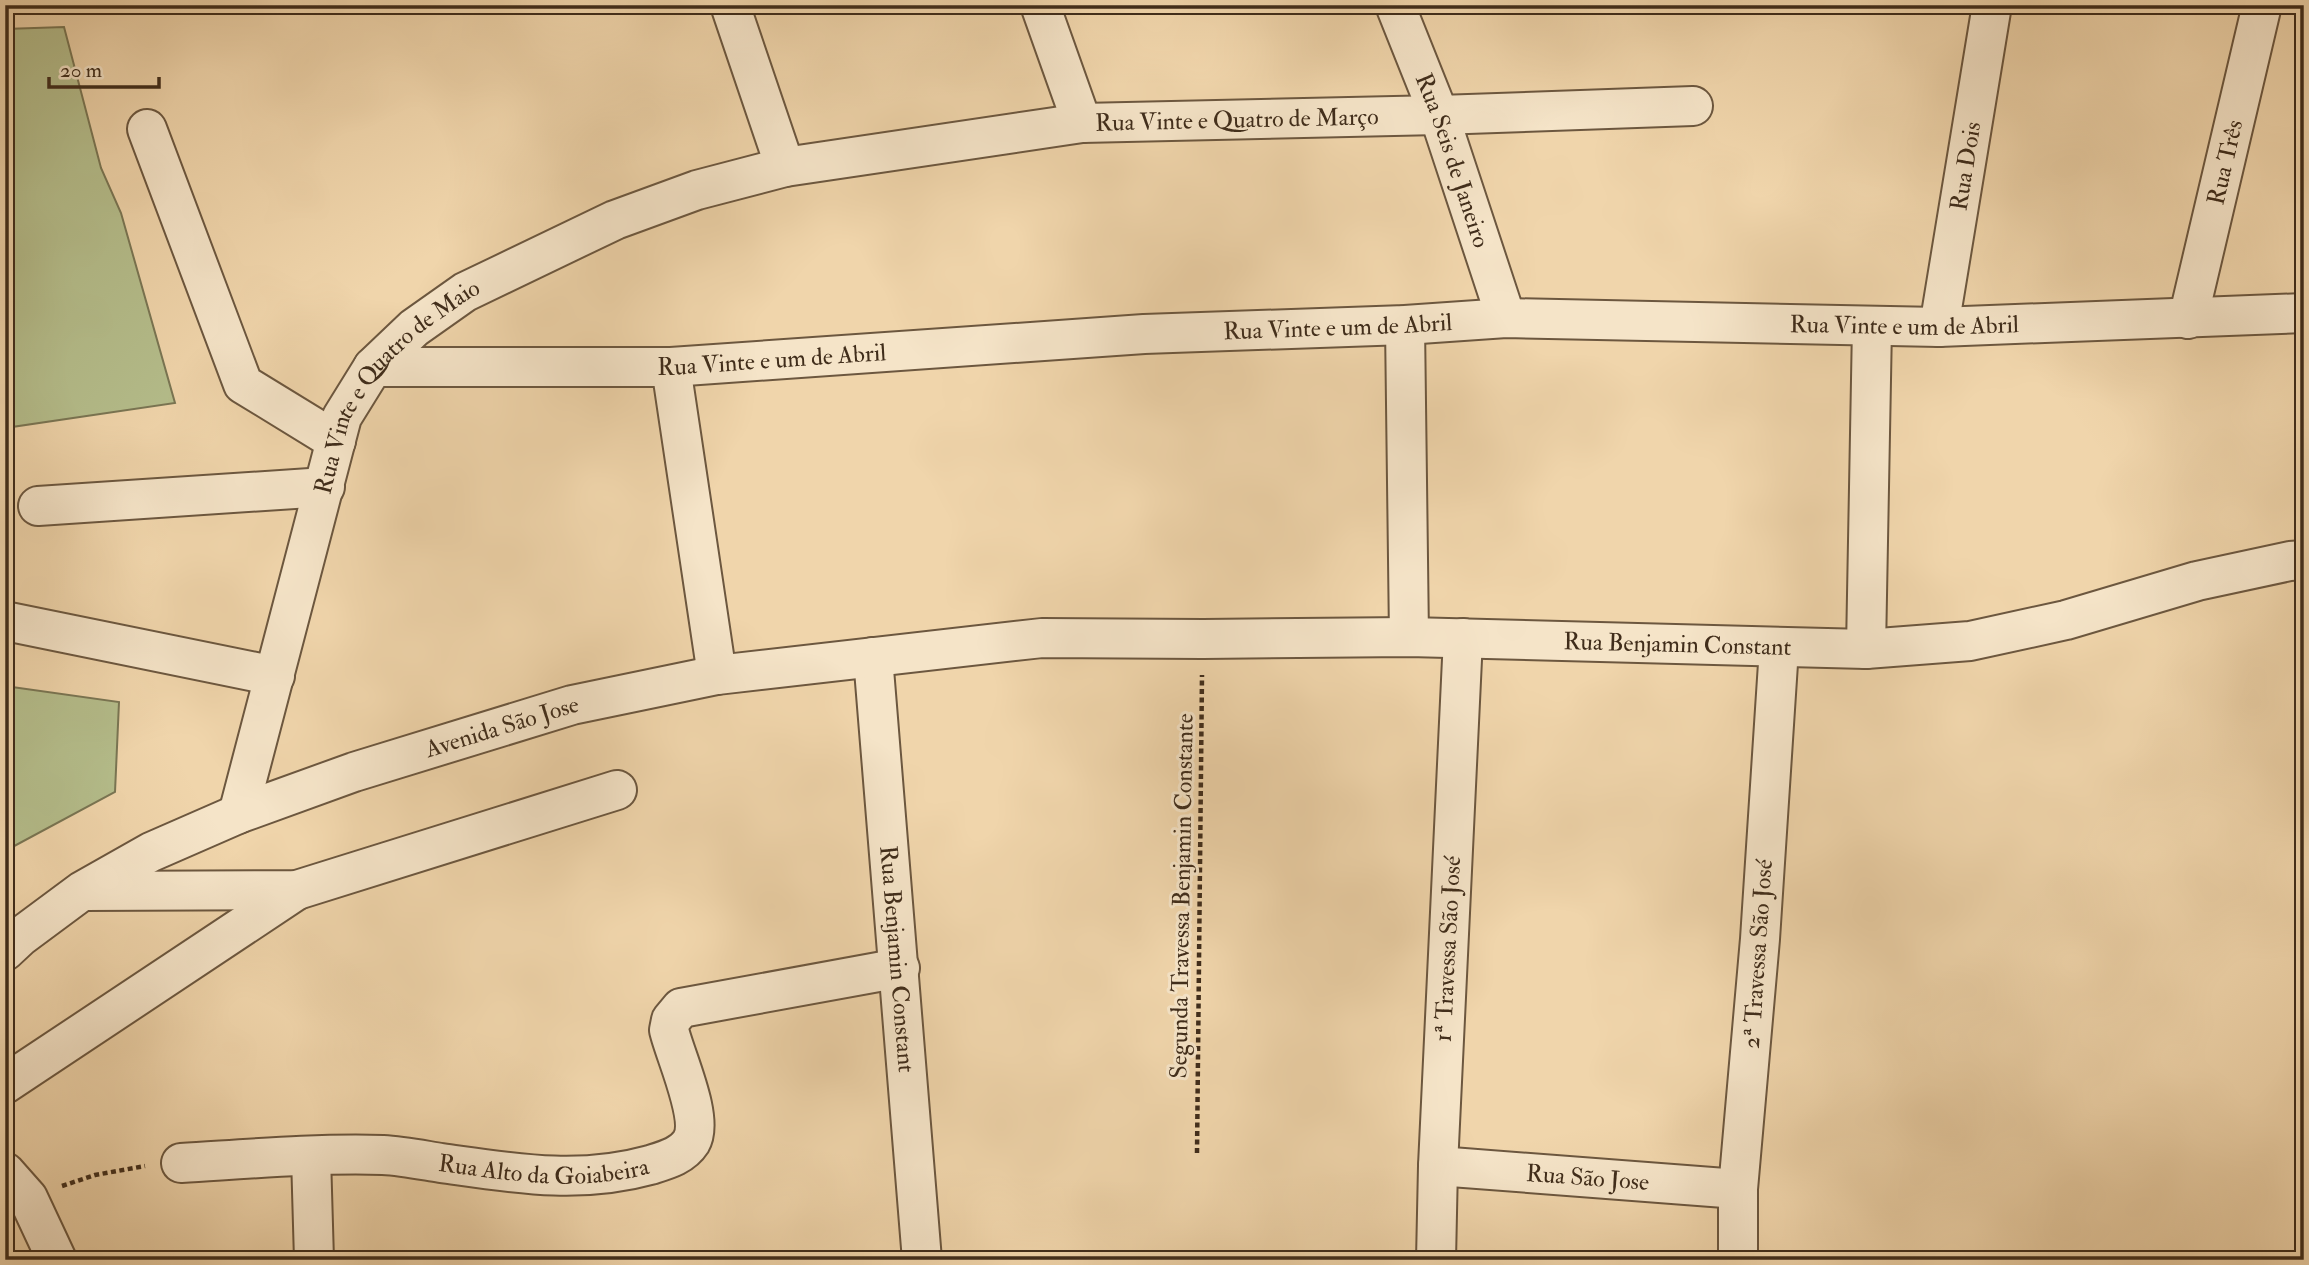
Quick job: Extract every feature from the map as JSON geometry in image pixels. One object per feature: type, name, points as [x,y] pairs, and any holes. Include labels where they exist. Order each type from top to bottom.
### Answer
[{"type":"street","points":[[730,5],[785,167]]},
{"type":"street","points":[[1040,5],[1082,123]]},
{"type":"street","name":"Rua Seis de Janeiro","points":[[1395,5],[1439,115],[1506,318]]},
{"type":"street","name":"Rua Dois","points":[[1938,327],[1992,5]]},
{"type":"street","name":"Rua Três","points":[[2188,319],[2262,5]]},
{"type":"street","name":"Rua Vinte e Quatro de Março","points":[[785,167],[1082,123],[1693,106]]},
{"type":"street","points":[[147,128],[243,384],[336,441]]},
{"type":"street","name":"Rua Vinte e Quatro de Maio","points":[[238,814],[342,417],[373,367],[414,328],[465,292],[615,220],[697,190],[785,167]]},
{"type":"street","name":"Rua Vinte e um de Abril","points":[[373,367],[671,367],[1144,334],[1405,326],[1506,318],[1938,327],[2304,313]]},
{"type":"street","points":[[1405,326],[1409,637]]},
{"type":"street","points":[[1866,649],[1872,326]]},
{"type":"street","points":[[671,367],[717,675]]},
{"type":"street","points":[[38,506],[325,487]]},
{"type":"street","name":"Rua Benjamin Constant","points":[[1042,638],[1409,637],[1866,649],[1969,641],[2066,620],[2197,581],[2304,560]]},
{"type":"street","points":[[5,621],[275,677]]},
{"type":"street","name":"Avenida São Jose","points":[[5,951],[82,891],[151,852],[238,814],[354,772],[572,705],[717,675],[1042,638]]},
{"type":"street","name":"1ª Travessa São José","points":[[1436,1260],[1463,638]]},
{"type":"street","name":"2ª Travessa São José","points":[[1738,1260],[1738,1189],[1760,939],[1779,648]]},
{"type":"street","name":"Rua Benjamin Constant","points":[[873,657],[922,1260]]},
{"type":"street","points":[[5,1084],[297,890],[617,790]]},
{"type":"street","points":[[82,891],[297,890]]},
{"type":"street","name":"Rua Alto da Goiabeira","points":[[181,1163],[385,1155],[542,1176],[589,1177],[633,1170],[681,1153],[695,1133],[695,1117],[669,1030],[671,1020],[681,1007],[900,968]]},
{"type":"street","points":[[311,1156],[314,1260]]},
{"type":"street","name":"Rua São Jose","points":[[1438,1166],[1738,1189]]},
{"type":"street","points":[[17,1185],[57,1260]]},
{"type":"path","name":"Segunda Travessa Benjamin Constante","points":[[1197,1153],[1203,639]]},
{"type":"path","points":[[17,1185],[95,1175],[136,1166],[181,1163]]},
{"type":"green space","points":[[64,27],[101,168],[121,213],[175,403],[5,428],[5,29]]},
{"type":"green space","points":[[5,686],[119,702],[115,792],[5,851]]}]
